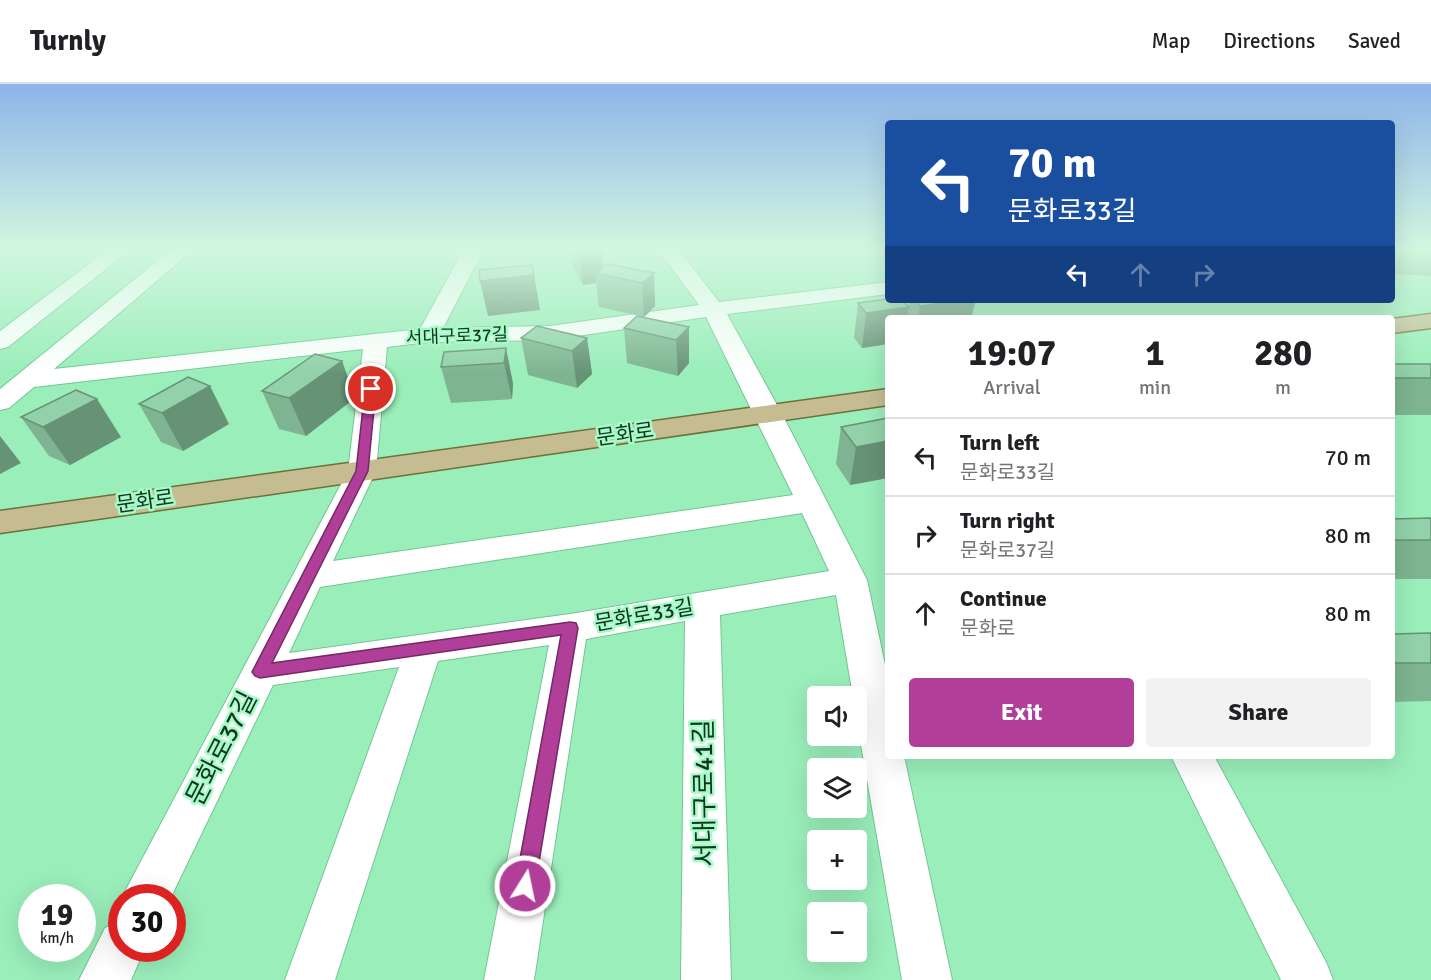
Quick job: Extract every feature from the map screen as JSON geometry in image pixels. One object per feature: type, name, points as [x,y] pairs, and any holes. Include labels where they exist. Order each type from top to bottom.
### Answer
[{"type":"main road","points":[[1395,326],[1431,321]]},
{"type":"main road","name":"문화로","points":[[0,522],[885,397]]},
{"type":"street","points":[[0,342],[67,291]]},
{"type":"street","points":[[0,402],[133,291]]},
{"type":"street","points":[[428,335],[452,291]]},
{"type":"street","points":[[699,291],[713,309],[769,414],[850,580],[927,980]]},
{"type":"street","name":"서대구로37길","points":[[26,380],[428,335],[550,333],[713,309],[865,291]]},
{"type":"street","points":[[0,319],[99,319]]},
{"type":"street","points":[[362,471],[376,341]]},
{"type":"street","name":"문화로37길","points":[[153,884],[362,471]]},
{"type":"street","points":[[308,577],[812,502]]},
{"type":"street","name":"문화로33길","points":[[260,672],[570,628],[850,580]]},
{"type":"street","name":"서대구로41길","points":[[702,605],[705,980]]},
{"type":"street","points":[[509,980],[570,628]]},
{"type":"street","points":[[310,980],[423,649]]},
{"type":"street","points":[[1194,759],[1308,980]]},
{"type":"street","points":[[104,980],[113,962]]},
{"type":"building","points":[[885,299],[885,303],[905,303],[909,307],[866,313],[858,303]]},
{"type":"building","points":[[917,303],[942,303],[920,306]]},
{"type":"building","points":[[637,316],[689,327],[676,340],[624,328]]},
{"type":"building","points":[[537,326],[587,338],[572,351],[521,338]]},
{"type":"building","points":[[506,348],[504,363],[441,367],[444,352]]},
{"type":"building","points":[[315,354],[342,361],[289,398],[262,391]]},
{"type":"building","points":[[1395,364],[1431,364],[1431,378],[1395,378]]},
{"type":"building","points":[[188,377],[210,386],[162,413],[139,404]]},
{"type":"building","points":[[76,390],[97,399],[43,427],[21,417]]},
{"type":"building","points":[[885,419],[885,442],[856,447],[841,427]]},
{"type":"building","points":[[1431,518],[1431,540],[1395,540],[1395,519]]},
{"type":"building","points":[[1431,633],[1431,663],[1395,663],[1395,634]]},
{"type":"route","points":[[371,389],[362,471],[260,672],[570,628],[525,886]]}]
